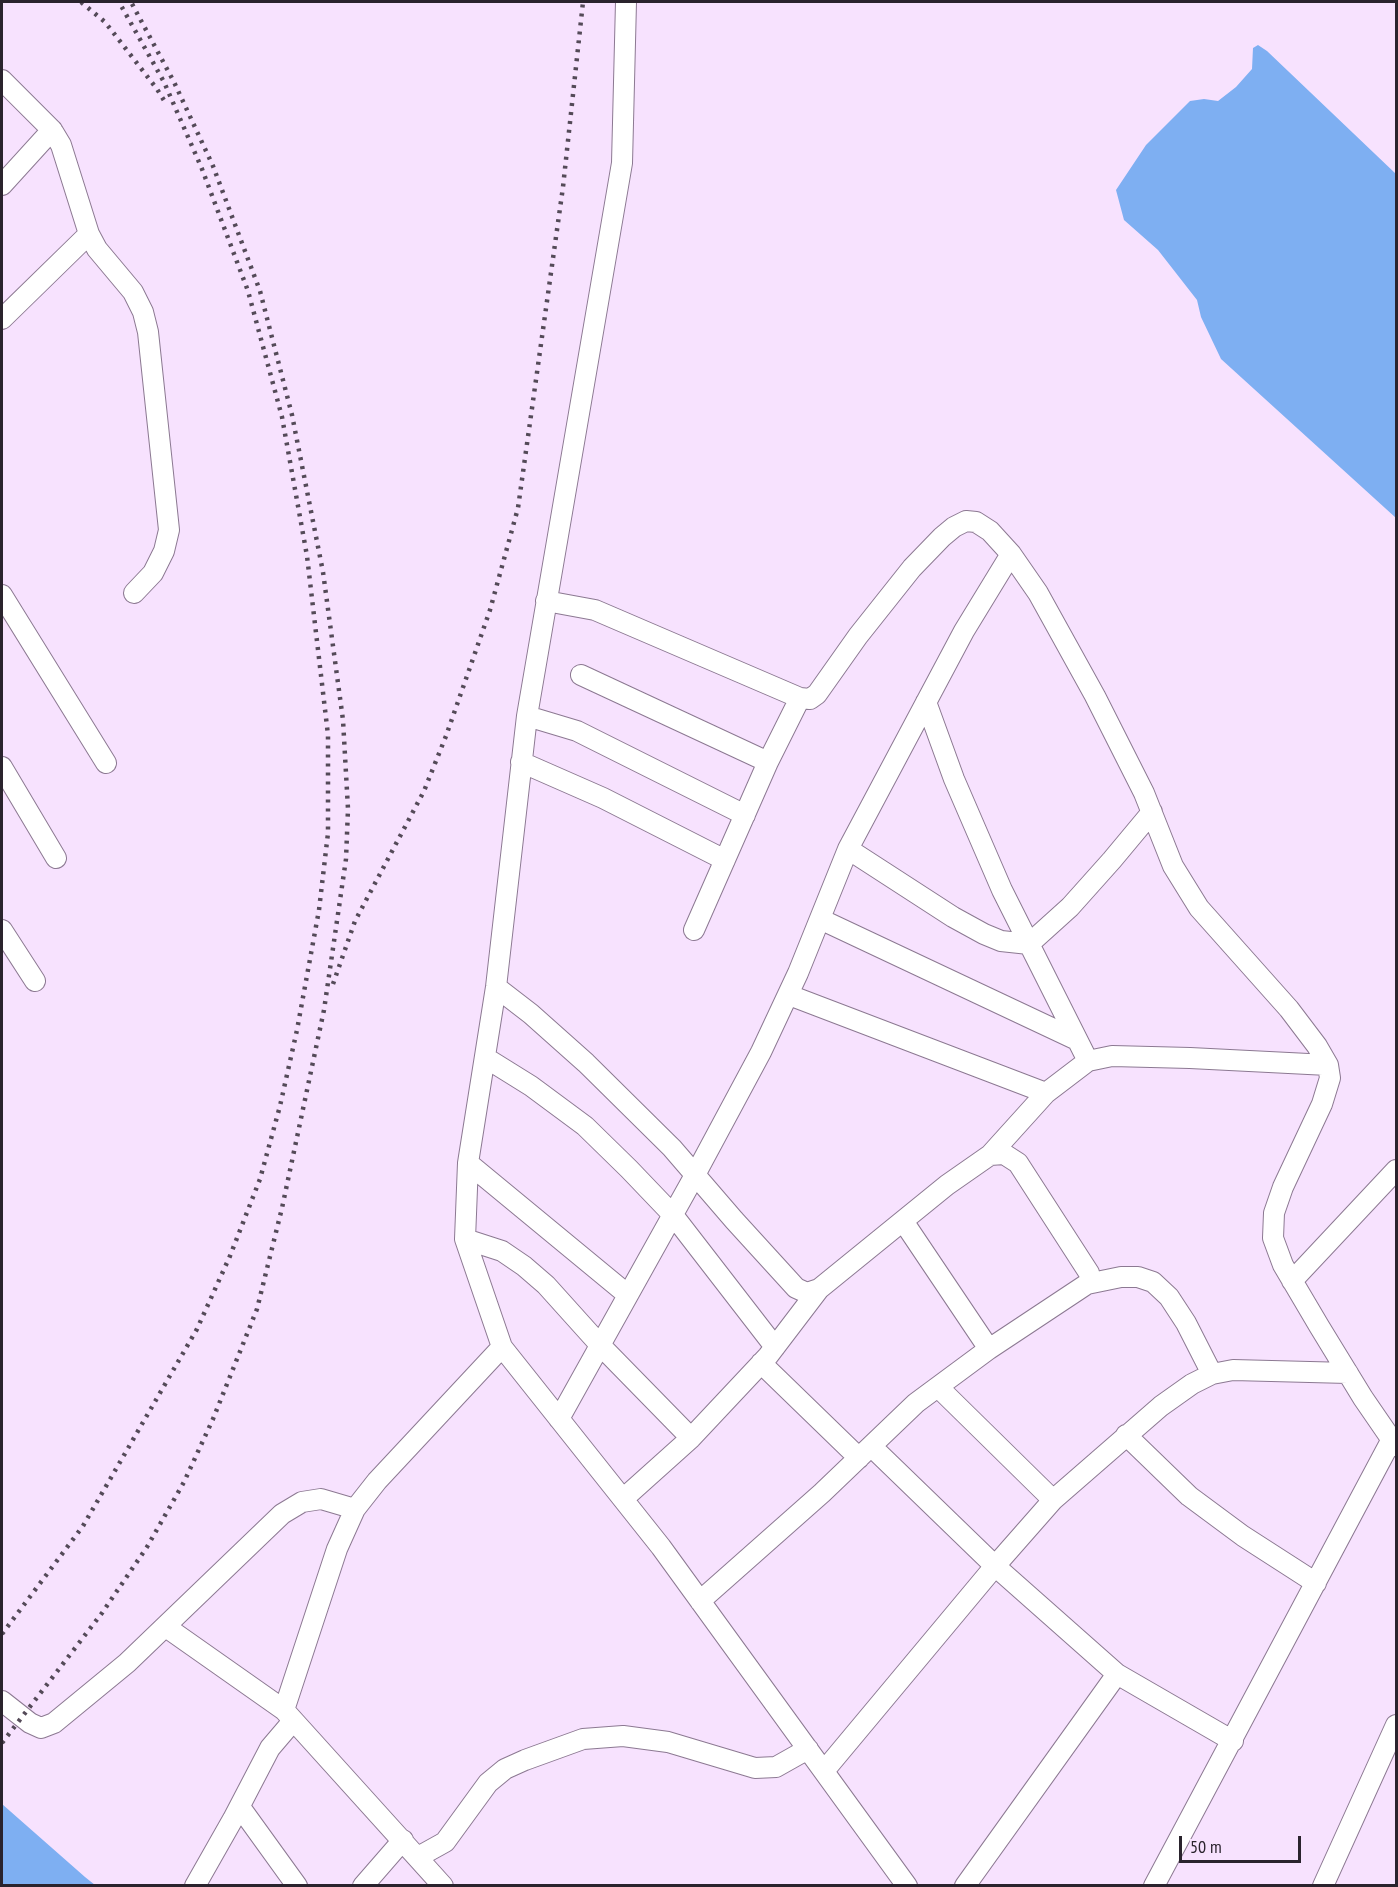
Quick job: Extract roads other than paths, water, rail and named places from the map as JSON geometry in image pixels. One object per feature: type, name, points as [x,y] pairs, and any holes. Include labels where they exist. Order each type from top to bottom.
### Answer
[{"type":"street","points":[[626,2],[622,163],[527,716],[496,987],[468,1163],[465,1239],[502,1347],[623,1499],[700,1601],[907,1886]]},
{"type":"street","points":[[2,80],[52,130],[69,165],[89,234],[97,249],[133,291],[143,312],[148,332],[169,530],[164,551],[153,573],[134,593]]},
{"type":"street","points":[[2,185],[52,130]]},
{"type":"street","points":[[2,319],[89,234]]},
{"type":"street","points":[[546,601],[604,614],[800,698],[810,699],[817,694],[858,636],[912,568],[954,527],[966,521],[976,522],[990,531],[1011,554],[1038,593],[1095,696],[1144,793],[1173,866],[1198,909],[1289,1009],[1317,1046],[1328,1065],[1330,1078],[1322,1104],[1283,1187],[1274,1213],[1273,1238],[1283,1265],[1348,1373],[1394,1442],[1154,1886]]},
{"type":"street","points":[[559,1419],[761,1052],[789,995],[848,849],[964,631],[1011,554]]},
{"type":"street","points":[[2,596],[106,763]]},
{"type":"street","points":[[581,675],[768,762]]},
{"type":"street","points":[[694,930],[768,762],[800,698]]},
{"type":"street","points":[[926,702],[954,779],[1002,890],[1088,1061]]},
{"type":"street","points":[[527,716],[577,731],[745,815]]},
{"type":"street","points":[[522,762],[603,798],[725,860]]},
{"type":"street","points":[[2,767],[56,858]]},
{"type":"street","points":[[848,849],[984,934],[1000,941],[1029,944],[1070,907],[1152,812]]},
{"type":"street","points":[[820,919],[1077,1040]]},
{"type":"street","points":[[2,930],[35,981]]},
{"type":"street","points":[[496,987],[531,1014],[586,1063],[672,1148],[796,1288],[807,1293],[819,1289]]},
{"type":"street","points":[[789,995],[1046,1094]]},
{"type":"street","points":[[623,1499],[691,1438],[761,1363],[819,1289],[947,1185],[990,1155],[1046,1094],[1088,1061],[1112,1056],[1328,1065]]},
{"type":"street","points":[[486,1058],[531,1086],[585,1125],[673,1215],[775,1347]]},
{"type":"street","points":[[990,1155],[1004,1154],[1018,1163],[1089,1273],[1090,1279],[1087,1284]]},
{"type":"street","points":[[468,1163],[628,1294]]},
{"type":"street","points":[[1293,1281],[1396,1170]]},
{"type":"street","points":[[903,1221],[989,1349]]},
{"type":"street","points":[[465,1239],[502,1251],[546,1285],[600,1345],[691,1438]]},
{"type":"street","points":[[700,1601],[916,1403],[989,1349],[1087,1284],[1130,1277],[1153,1282],[1169,1297],[1186,1323],[1212,1374]]},
{"type":"street","points":[[195,1886],[288,1716],[337,1549],[355,1509],[377,1481],[502,1347]]},
{"type":"street","points":[[761,1363],[1117,1674],[1233,1740]]},
{"type":"street","points":[[824,1771],[1053,1500],[1161,1406],[1192,1384],[1212,1374],[1233,1370],[1348,1373]]},
{"type":"street","points":[[938,1387],[1053,1500]]},
{"type":"street","points":[[1126,1435],[1189,1496],[1243,1536],[1316,1583]]},
{"type":"street","points":[[2,1701],[30,1723],[41,1728],[50,1725],[127,1663],[282,1514],[302,1502],[321,1499],[355,1509]]},
{"type":"street","points":[[166,1627],[288,1716],[443,1886]]},
{"type":"street","points":[[966,1886],[1117,1674]]},
{"type":"street","points":[[1323,1886],[1396,1725]]},
{"type":"street","points":[[418,1857],[445,1842],[488,1783],[506,1769],[583,1739],[623,1736],[668,1743],[755,1768],[776,1767],[808,1749]]},
{"type":"street","points":[[240,1807],[297,1886]]},
{"type":"street","points":[[363,1886],[403,1840]]},
{"type":"water","points":[[1258,45],[1396,174],[1396,518],[1221,359],[1201,317],[1197,300],[1158,250],[1124,220],[1116,190],[1146,145],[1190,101],[1204,99],[1218,101],[1236,87],[1252,69],[1253,48]]},
{"type":"water","points":[[2,1804],[85,1877],[95,1885],[2,1885]]},
{"type":"railway","points":[[81,2],[105,22],[165,102]]},
{"type":"railway","points":[[2,1634],[83,1526],[197,1329],[230,1256],[260,1179],[280,1106],[297,1030],[319,910],[328,833],[328,735],[307,556],[282,417],[248,291],[202,169],[164,82],[119,2]]},
{"type":"railway","points":[[2,1743],[102,1613],[147,1547],[184,1482],[213,1419],[257,1309],[282,1208],[324,1010],[346,859],[348,809],[343,720],[323,572],[292,415],[260,291],[213,166],[174,82],[131,2]]},
{"type":"railway","points":[[333,984],[355,921],[424,791],[446,736],[490,610],[518,508],[563,187],[583,2]]}]
